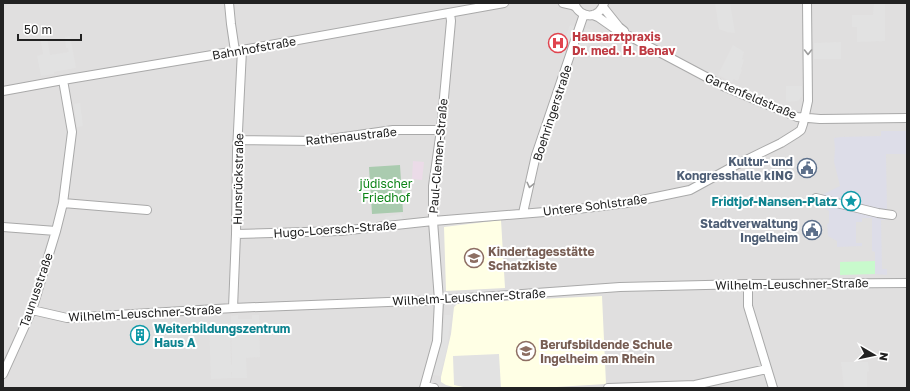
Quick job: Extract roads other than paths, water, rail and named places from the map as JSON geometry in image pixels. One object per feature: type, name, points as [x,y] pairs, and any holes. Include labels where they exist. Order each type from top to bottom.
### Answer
[{"type":"street","name":"Hunsrückstraße","points":[[229,3],[231,24],[239,51],[236,234],[233,308]]},
{"type":"street","name":"Bahnhofstraße","points":[[3,91],[239,51],[504,3]]},
{"type":"street","points":[[563,3],[575,5],[578,10],[588,15],[597,14],[604,5]]},
{"type":"street","name":"Untere Sohlstraße","points":[[433,221],[570,210],[627,203],[690,190],[797,134],[801,130],[808,101],[807,3]]},
{"type":"street","name":"Gartenfeldstraße","points":[[604,5],[619,27],[629,36]]},
{"type":"street","name":"Paul-Clemen-Straße","points":[[424,387],[437,341],[439,300],[433,221],[433,186],[451,21],[450,13]]},
{"type":"street","name":"Gartenfeldstraße","points":[[588,15],[598,17],[618,31],[725,87],[790,114],[804,118],[820,119],[907,118]]},
{"type":"street","name":"Boehringerstraße","points":[[523,213],[536,155],[588,15]]},
{"type":"street","name":"Taunusstraße","points":[[3,374],[32,310],[63,203],[72,132],[63,80]]},
{"type":"street","name":"Rathenaustraße","points":[[238,140],[316,141],[393,130],[440,130]]},
{"type":"street","points":[[816,198],[892,215]]},
{"type":"street","points":[[63,203],[147,210]]},
{"type":"street","name":"Hugo-Loersch-Straße","points":[[236,234],[340,230],[433,221]]},
{"type":"street","points":[[3,227],[56,231]]},
{"type":"street","name":"Wilhelm-Leuschner-Straße","points":[[32,310],[67,318],[233,308],[439,300],[620,288],[748,284],[907,283]]},
{"type":"street","points":[[748,284],[748,306],[773,388]]},
{"type":"street","points":[[608,388],[695,386],[767,369]]},
{"type":"street","points":[[424,387],[434,388]]},
{"type":"place","name":"Hausarztpraxis Dr. med. H. Benav","points":[[558,43]]},
{"type":"place","name":"Kultur- und Kongresshalle kING","points":[[807,168]]},
{"type":"place","name":"Fridtjof-Nansen-Platz","points":[[851,201]]},
{"type":"place","name":"Stadtverwaltung Ingelheim","points":[[812,230]]},
{"type":"place","name":"Kindertagesstätte Schatzkiste","points":[[474,258]]},
{"type":"place","name":"Weiterbildungszentrum Haus A","points":[[140,335]]},
{"type":"place","name":"Berufsbildende Schule Ingelheim am Rhein","points":[[526,351]]},
{"type":"park label","name":"jüdischer Friedhof","points":[[386,190]]}]
